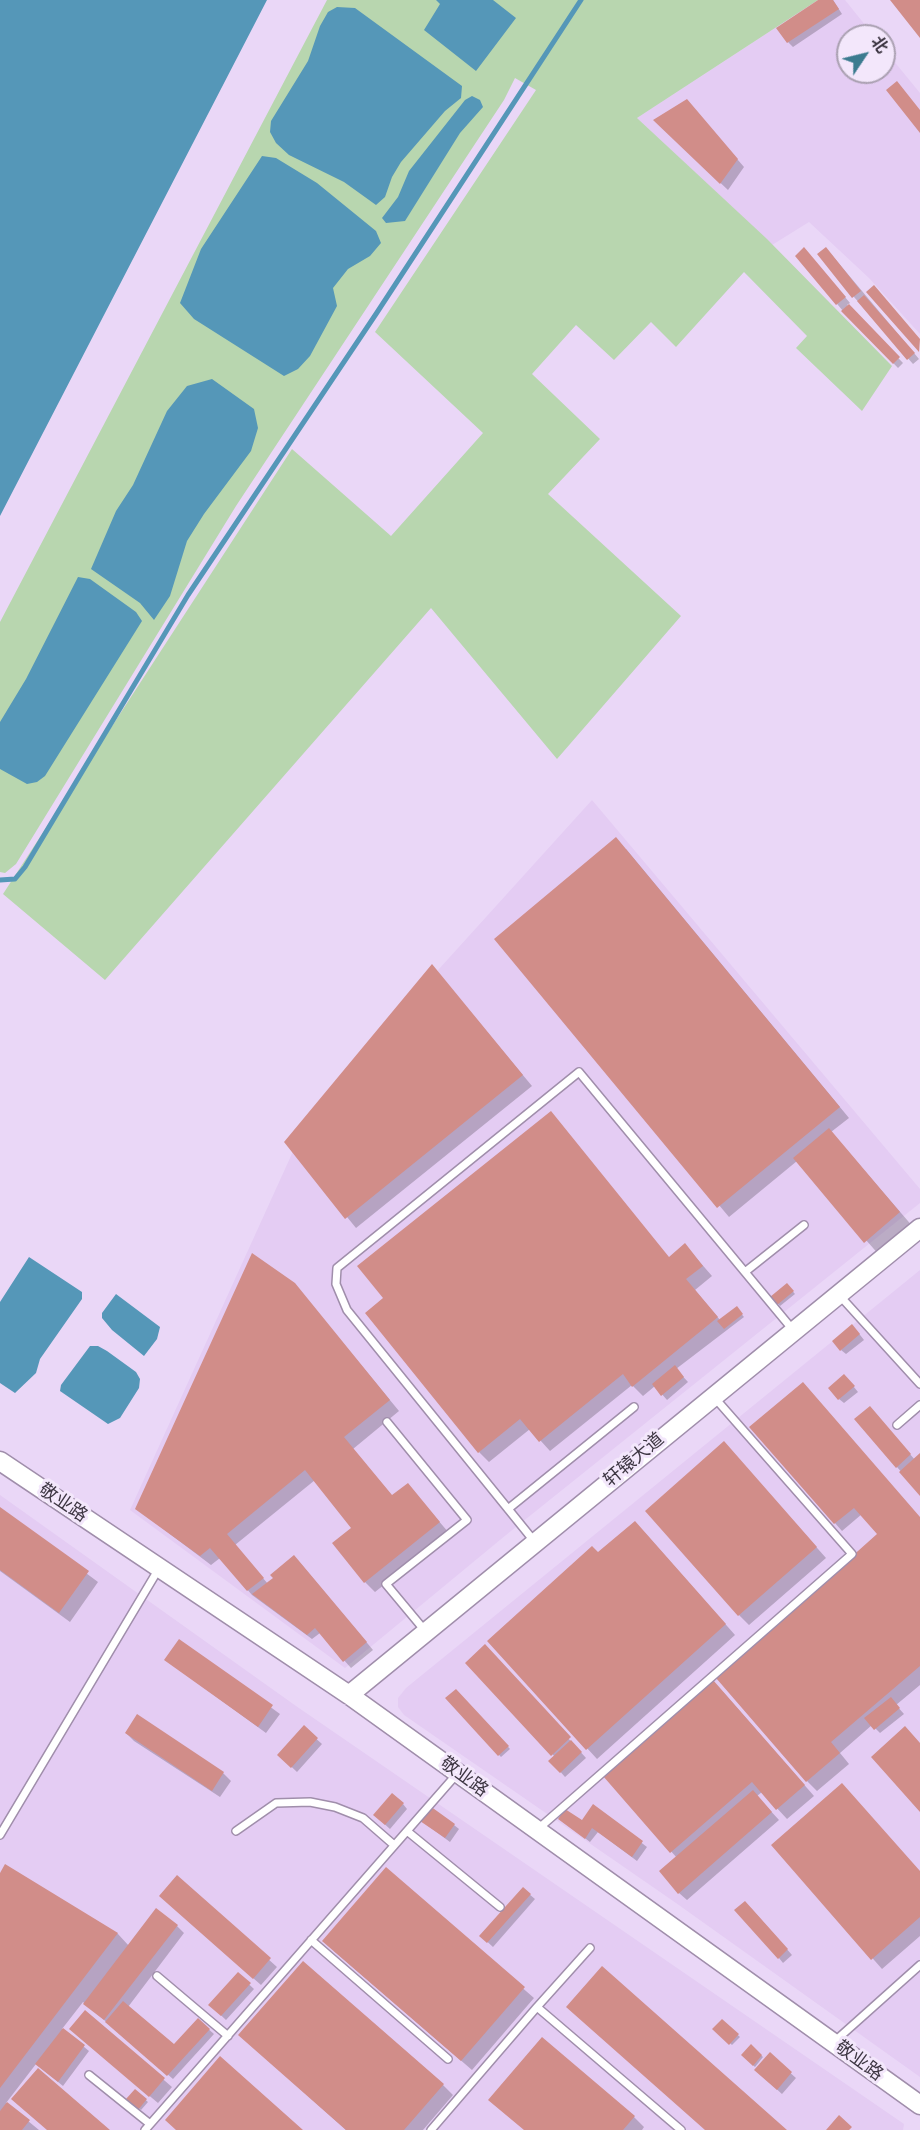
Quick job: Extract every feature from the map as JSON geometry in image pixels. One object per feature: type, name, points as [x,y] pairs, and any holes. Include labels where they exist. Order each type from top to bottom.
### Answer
[{"type":"street","name":"轩辕大道","points":[[349,1695],[920,1228]]},
{"type":"street","name":"敬业路","points":[[0,1461],[349,1695],[920,2105]]},
{"type":"lane","points":[[534,1542],[347,1310],[336,1284],[338,1268],[579,1072],[793,1330]]},
{"type":"lane","points":[[745,1272],[804,1225]]},
{"type":"lane","points":[[838,1294],[920,1384]]},
{"type":"lane","points":[[537,1830],[852,1554],[713,1395]]},
{"type":"lane","points":[[897,1425],[920,1405]]},
{"type":"lane","points":[[508,1509],[634,1407]]},
{"type":"lane","points":[[387,1422],[467,1521],[386,1584],[426,1632]]},
{"type":"lane","points":[[0,1834],[159,1568]]},
{"type":"lane","points":[[89,2075],[148,2127],[458,1773]]},
{"type":"lane","points":[[236,1831],[276,1803],[300,1802],[353,1813],[363,1818],[394,1845]]},
{"type":"lane","points":[[406,1831],[500,1906]]},
{"type":"lane","points":[[311,1940],[448,2059]]},
{"type":"lane","points":[[431,2130],[590,1948]]},
{"type":"lane","points":[[833,2042],[920,1965]]},
{"type":"lane","points":[[157,1976],[228,2036]]},
{"type":"lane","points":[[537,2007],[681,2130]]},
{"type":"shaded area","points":[[818,0],[845,0],[864,24],[836,24],[836,84],[896,84],[896,64],[920,93],[920,334],[869,278],[809,222],[772,245],[637,118]]},
{"type":"shaded area","points":[[592,800],[920,1189],[920,1203],[506,1535],[345,1668],[130,1510],[300,1136],[439,969]]},
{"type":"shaded area","points":[[920,1270],[920,2077],[676,1903],[404,1715],[398,1707],[398,1698],[406,1688]]},
{"type":"shaded area","points":[[0,1495],[296,1706],[904,2124],[903,2130],[0,2130]]},
{"type":"green space","points":[[327,0],[818,0],[637,118],[767,239],[892,366],[862,411],[796,348],[807,336],[744,272],[676,347],[651,322],[614,360],[576,325],[532,374],[600,439],[548,494],[681,616],[557,759],[431,608],[105,980],[3,894],[292,449],[391,536],[483,433],[375,332],[536,90],[515,78],[504,100],[236,506],[16,864],[5,873],[0,872],[0,622]]},
{"type":"water","points":[[0,0],[267,0],[0,516]]},
{"type":"water","points":[[436,0],[493,0],[516,18],[476,71],[424,30],[440,4]]},
{"type":"water","points":[[337,7],[355,8],[462,86],[461,98],[445,111],[401,162],[392,177],[385,197],[376,205],[344,182],[289,155],[276,143],[270,132],[271,121],[308,61],[320,26],[328,12]]},
{"type":"water","points":[[472,96],[480,100],[483,107],[460,133],[405,221],[386,223],[382,218],[398,197],[409,171],[465,100]]},
{"type":"water","points":[[262,156],[276,158],[317,183],[376,231],[381,243],[370,256],[348,269],[333,288],[337,306],[310,356],[298,369],[284,376],[194,319],[180,303],[201,249]]},
{"type":"water","points":[[212,379],[254,409],[258,428],[251,451],[187,541],[170,596],[154,620],[140,603],[91,569],[116,511],[133,485],[167,411],[187,386]]},
{"type":"water","points":[[78,577],[90,579],[136,612],[142,621],[45,776],[37,782],[27,784],[0,769],[0,722],[26,679]]},
{"type":"water","points":[[29,1257],[82,1292],[82,1299],[40,1359],[36,1373],[15,1393],[0,1383],[0,1302]]},
{"type":"water","points":[[116,1294],[160,1327],[157,1339],[144,1356],[112,1330],[102,1318],[102,1313]]},
{"type":"water","points":[[90,1346],[98,1346],[107,1351],[136,1372],[140,1379],[139,1388],[120,1418],[108,1424],[60,1391],[61,1385]]},
{"type":"building","points":[[818,0],[833,0],[839,9],[787,43],[776,28]]},
{"type":"building","points":[[890,0],[920,0],[920,38]]},
{"type":"building","points":[[896,82],[920,110],[920,133],[886,90]]},
{"type":"building","points":[[687,99],[738,159],[720,184],[653,120]]},
{"type":"building","points":[[804,247],[846,297],[836,305],[795,256]]},
{"type":"building","points":[[826,247],[861,291],[852,298],[817,254]]},
{"type":"building","points":[[874,285],[920,339],[919,352],[866,292]]},
{"type":"building","points":[[864,295],[915,353],[907,360],[857,301]]},
{"type":"building","points":[[849,304],[900,357],[893,364],[841,311]]},
{"type":"building","points":[[616,837],[840,1107],[717,1208],[494,939]]},
{"type":"building","points":[[432,964],[523,1075],[345,1219],[284,1142]]},
{"type":"building","points":[[551,1111],[669,1257],[685,1243],[703,1266],[686,1279],[718,1317],[632,1387],[623,1374],[539,1442],[520,1419],[478,1453],[365,1313],[383,1298],[357,1266]]},
{"type":"building","points":[[829,1128],[900,1212],[864,1243],[793,1158]]},
{"type":"building","points":[[252,1253],[295,1283],[390,1400],[344,1437],[392,1495],[408,1483],[440,1522],[364,1583],[332,1543],[351,1528],[305,1470],[227,1534],[264,1578],[247,1591],[210,1548],[200,1556],[135,1509]]},
{"type":"building","points":[[787,1283],[794,1291],[777,1305],[770,1297]]},
{"type":"building","points":[[737,1306],[743,1314],[724,1329],[717,1321]]},
{"type":"building","points":[[852,1324],[860,1334],[840,1351],[832,1341]]},
{"type":"building","points":[[675,1365],[684,1377],[661,1396],[652,1384]]},
{"type":"building","points":[[844,1374],[855,1386],[838,1400],[828,1388]]},
{"type":"building","points":[[803,1382],[920,1517],[920,1666],[831,1742],[840,1753],[806,1782],[716,1678],[877,1534],[854,1508],[834,1524],[749,1427]]},
{"type":"building","points":[[870,1406],[911,1454],[896,1468],[854,1419]]},
{"type":"building","points":[[724,1441],[817,1547],[738,1616],[645,1511]]},
{"type":"building","points":[[920,1453],[920,1496],[899,1472]]},
{"type":"building","points":[[0,1507],[89,1571],[59,1613],[0,1570]]},
{"type":"building","points":[[635,1521],[726,1624],[586,1750],[487,1641],[592,1546],[598,1552]]},
{"type":"building","points":[[294,1555],[367,1642],[343,1662],[315,1628],[307,1635],[252,1594],[273,1578],[270,1575]]},
{"type":"building","points":[[179,1639],[273,1705],[258,1727],[164,1660]]},
{"type":"building","points":[[485,1644],[571,1737],[551,1756],[465,1663]]},
{"type":"building","points":[[713,1680],[805,1785],[776,1810],[752,1782],[670,1853],[603,1776]]},
{"type":"building","points":[[456,1689],[509,1746],[498,1756],[445,1698]]},
{"type":"building","points":[[891,1697],[900,1708],[874,1730],[864,1718]]},
{"type":"building","points":[[137,1714],[224,1772],[212,1791],[125,1733]]},
{"type":"building","points":[[304,1725],[318,1738],[291,1768],[277,1755]]},
{"type":"building","points":[[905,1726],[920,1743],[920,1812],[871,1757]]},
{"type":"building","points":[[571,1740],[582,1752],[560,1773],[548,1761]]},
{"type":"building","points":[[842,1783],[920,1871],[920,1917],[871,1960],[771,1845]]},
{"type":"building","points":[[753,1790],[772,1812],[678,1894],[659,1871]]},
{"type":"building","points":[[392,1793],[404,1803],[385,1825],[373,1815]]},
{"type":"building","points":[[593,1804],[643,1841],[632,1857],[592,1828],[585,1839],[558,1819],[565,1809],[582,1820]]},
{"type":"building","points":[[430,1806],[455,1824],[445,1838],[420,1821]]},
{"type":"building","points":[[5,1864],[118,1933],[0,2088],[0,1873]]},
{"type":"building","points":[[386,1867],[525,1987],[461,2061],[322,1941]]},
{"type":"building","points":[[177,1875],[271,1958],[253,1979],[159,1896]]},
{"type":"building","points":[[523,1887],[531,1894],[487,1943],[479,1936]]},
{"type":"building","points":[[745,1901],[788,1949],[778,1959],[734,1910]]},
{"type":"building","points":[[156,1908],[178,1925],[104,2020],[83,2004]]},
{"type":"building","points":[[303,1961],[444,2084],[404,2130],[346,2130],[238,2035]]},
{"type":"building","points":[[602,1966],[787,2130],[705,2130],[566,2007]]},
{"type":"building","points":[[238,1972],[251,1983],[221,2016],[208,2005]]},
{"type":"building","points":[[123,2001],[174,2044],[198,2018],[210,2029],[167,2076],[105,2022]]},
{"type":"building","points":[[85,2010],[165,2078],[149,2097],[69,2029]]},
{"type":"building","points":[[722,2019],[739,2034],[729,2045],[712,2029]]},
{"type":"building","points":[[63,2028],[85,2045],[58,2082],[35,2064]]},
{"type":"building","points":[[542,2037],[635,2116],[623,2130],[524,2130],[488,2100]]},
{"type":"building","points":[[751,2044],[762,2055],[753,2066],[741,2055]]},
{"type":"building","points":[[770,2052],[792,2072],[777,2090],[754,2070]]},
{"type":"building","points":[[220,2056],[303,2130],[176,2130],[165,2120]]},
{"type":"building","points":[[38,2068],[110,2130],[47,2130],[11,2099]]},
{"type":"building","points":[[135,2089],[147,2099],[138,2110],[126,2099]]},
{"type":"building","points":[[7,2102],[30,2120],[22,2130],[0,2130],[0,2111]]},
{"type":"building","points":[[839,2115],[852,2127],[849,2130],[826,2130]]},
{"type":"waterway","points":[[0,880],[15,879],[25,867],[188,595],[376,314],[581,0]]}]
